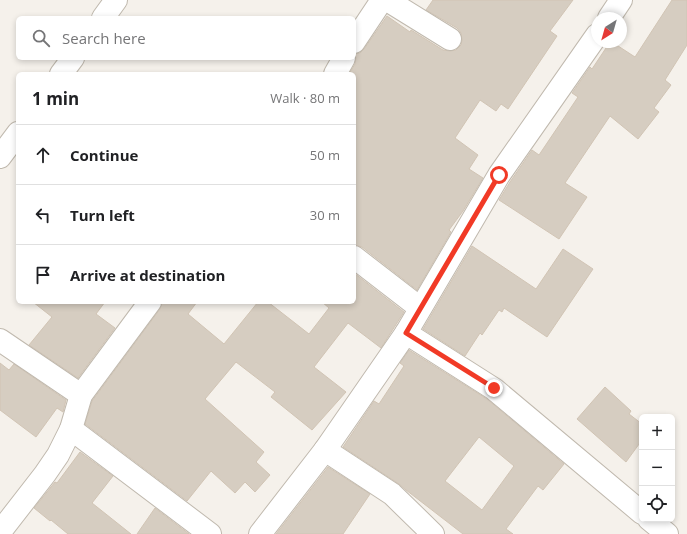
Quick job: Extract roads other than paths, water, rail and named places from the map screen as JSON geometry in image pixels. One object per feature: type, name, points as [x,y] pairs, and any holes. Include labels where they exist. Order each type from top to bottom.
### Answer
[{"type":"street","points":[[104,16],[116,0]]},
{"type":"street","points":[[356,39],[382,0]]},
{"type":"street","points":[[387,0],[450,39]]},
{"type":"street","points":[[613,12],[621,0]]},
{"type":"street","points":[[260,534],[325,450],[406,333],[499,175],[591,44]]},
{"type":"street","points":[[62,72],[72,60]]},
{"type":"street","points":[[336,72],[343,60]]},
{"type":"street","points":[[0,157],[16,135]]},
{"type":"street","points":[[356,260],[420,308]]},
{"type":"street","points":[[0,532],[58,455],[71,429],[81,395],[149,304]]},
{"type":"street","points":[[406,333],[494,388],[639,510]]},
{"type":"street","points":[[0,340],[81,395]]},
{"type":"street","points":[[71,429],[210,534]]},
{"type":"street","points":[[325,450],[392,494],[433,534]]},
{"type":"street","points":[[653,522],[667,534]]}]
